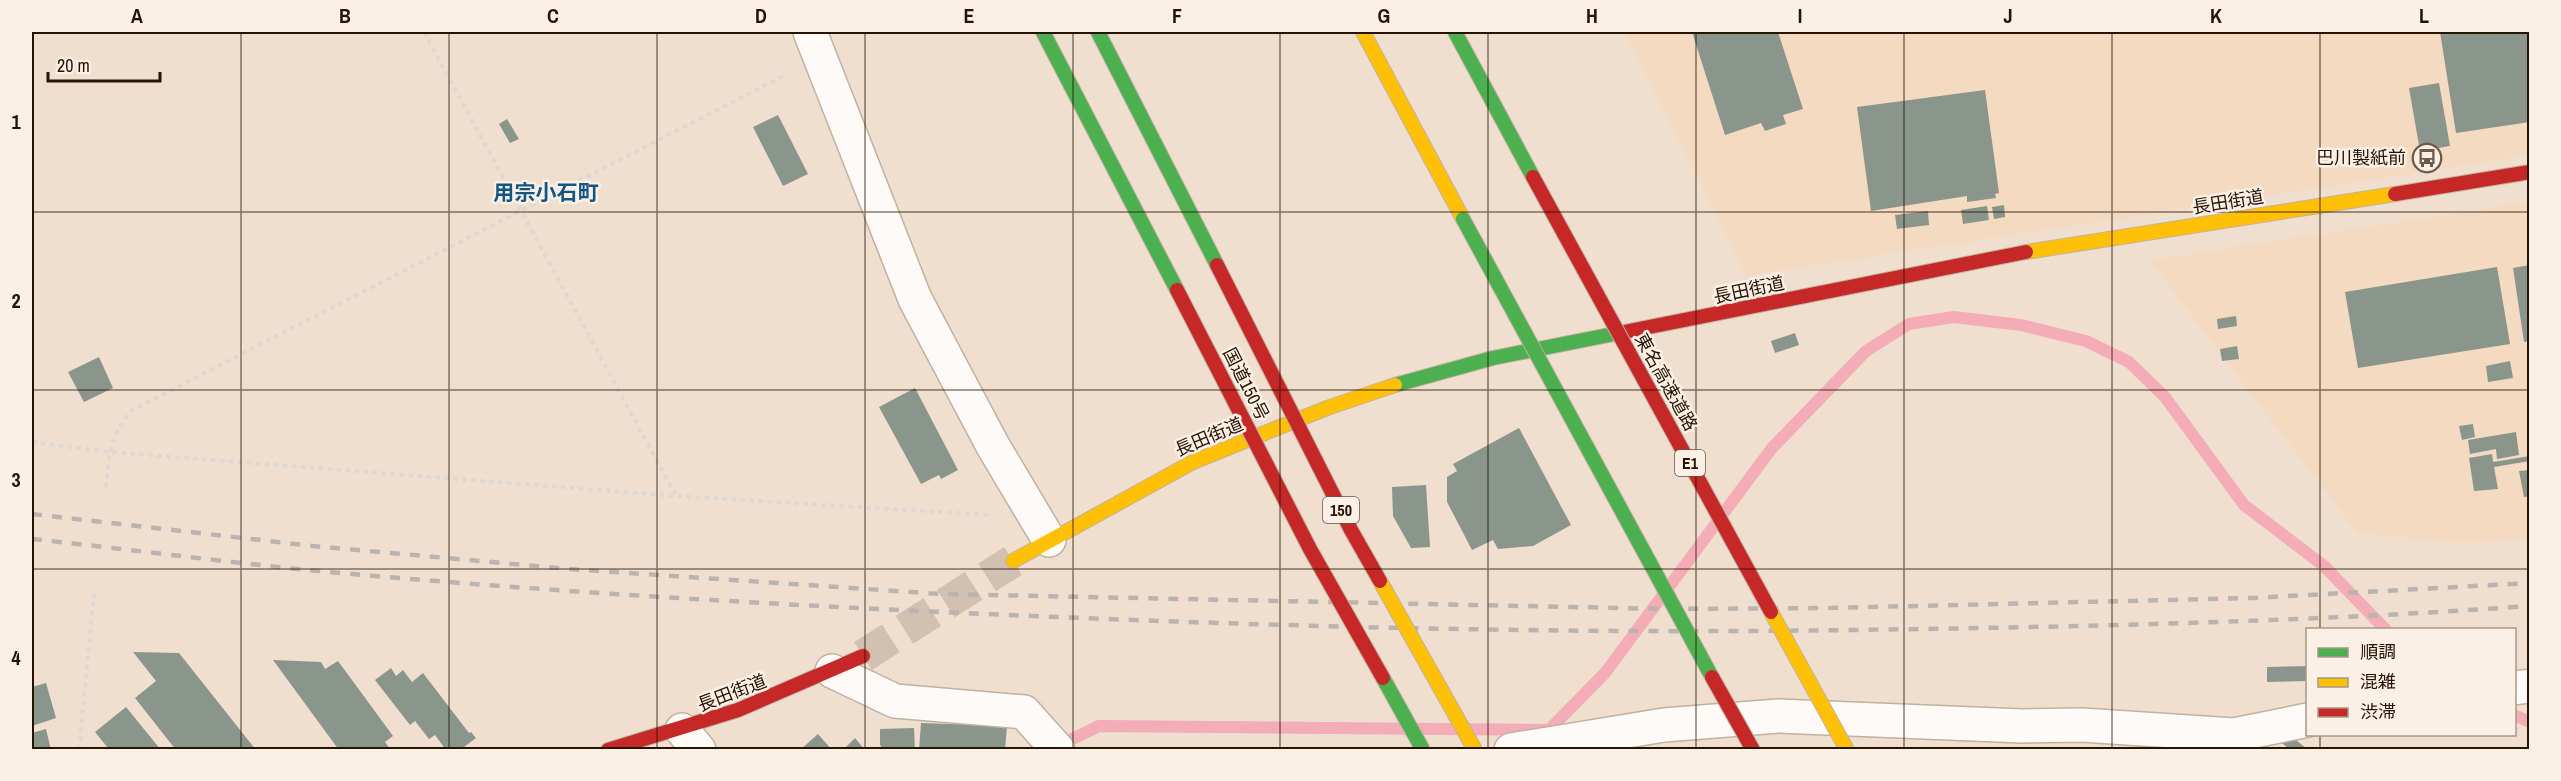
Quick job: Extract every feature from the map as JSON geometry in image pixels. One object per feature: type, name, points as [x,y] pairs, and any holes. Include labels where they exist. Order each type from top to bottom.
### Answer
[{"type":"main road","name":"国道150号","points":[[1043,32],[1310,549],[1423,750]]},
{"type":"main road","name":"国道150号","points":[[1098,32],[1351,530],[1475,750]]},
{"type":"main road","points":[[1363,32],[1641,550],[1753,750]]},
{"type":"main road","name":"東名高速道路","points":[[1455,32],[1847,750]]},
{"type":"main road","name":"長田街道","points":[[1013,561],[1041,529],[1193,462],[1327,408],[1420,377],[1493,358],[2022,254],[2529,172]]},
{"type":"main road","name":"長田街道","points":[[608,750],[691,740],[728,715],[863,656]]},
{"type":"street","points":[[815,44],[915,299],[1041,529]]},
{"type":"street","points":[[832,671],[895,701],[1024,712],[1058,750]]},
{"type":"street","points":[[1511,750],[1664,725],[1778,716],[2011,726],[2082,725],[2234,735],[2306,720]]},
{"type":"path","points":[[424,32],[676,496]]},
{"type":"path","points":[[106,487],[110,452],[116,430],[131,411],[815,44]]},
{"type":"path","points":[[32,442],[110,452],[676,496],[1041,529]]},
{"type":"path","points":[[79,750],[94,594]]},
{"type":"shaded area","points":[[1624,32],[2529,32],[2529,156],[1746,276]]},
{"type":"shaded area","points":[[2529,202],[2529,540],[2455,543],[2357,533],[2149,260]]},
{"type":"building","points":[[1692,32],[1778,32],[1803,109],[1783,115],[1786,124],[1765,131],[1761,123],[1725,135]]},
{"type":"building","points":[[2440,32],[2530,32],[2530,122],[2456,133]]},
{"type":"building","points":[[2439,83],[2450,146],[2420,151],[2409,88]]},
{"type":"building","points":[[1985,90],[1999,193],[1995,194],[1996,198],[1967,202],[1967,196],[1871,211],[1857,107]]},
{"type":"building","points":[[778,115],[808,174],[783,186],[753,127]]},
{"type":"building","points":[[507,119],[519,139],[510,143],[499,124]]},
{"type":"building","points":[[2004,205],[2005,217],[1994,219],[1992,207]]},
{"type":"building","points":[[1987,206],[1989,220],[1963,224],[1961,210]]},
{"type":"building","points":[[1928,211],[1929,225],[1897,229],[1895,215]]},
{"type":"building","points":[[2530,265],[2530,341],[2524,342],[2513,268]]},
{"type":"building","points":[[2497,267],[2510,344],[2358,368],[2345,292]]},
{"type":"building","points":[[2236,316],[2237,326],[2218,329],[2217,319]]},
{"type":"building","points":[[1795,333],[1799,345],[1775,353],[1771,341]]},
{"type":"building","points":[[2237,346],[2239,359],[2222,361],[2220,349]]},
{"type":"building","points":[[99,357],[113,388],[84,402],[68,372]]},
{"type":"building","points":[[2510,361],[2513,378],[2488,382],[2486,366]]},
{"type":"building","points":[[915,388],[958,470],[941,479],[939,475],[921,484],[879,407]]},
{"type":"building","points":[[2473,424],[2475,437],[2462,440],[2459,426]]},
{"type":"building","points":[[1519,428],[1571,525],[1533,546],[1498,549],[1493,540],[1472,550],[1447,502],[1447,477],[1457,471],[1453,464]]},
{"type":"building","points":[[2516,432],[2519,455],[2497,459],[2496,449],[2470,454],[2468,440]]},
{"type":"building","points":[[2492,454],[2493,462],[2530,456],[2530,461],[2494,467],[2498,489],[2474,491],[2469,458]]},
{"type":"building","points":[[2530,470],[2530,496],[2524,497],[2519,471]]},
{"type":"building","points":[[1426,485],[1430,547],[1411,548],[1393,516],[1392,487]]},
{"type":"building","points":[[133,652],[179,653],[256,750],[176,750],[135,698],[156,681]]},
{"type":"building","points":[[273,660],[321,662],[325,669],[338,661],[393,736],[385,742],[391,750],[339,750]]},
{"type":"building","points":[[2306,666],[2306,681],[2267,682],[2267,667]]},
{"type":"building","points":[[391,668],[396,676],[403,670],[412,682],[423,673],[469,733],[471,732],[476,738],[460,750],[446,750],[435,735],[429,739],[415,721],[410,725],[375,680]]},
{"type":"building","points":[[46,683],[56,718],[32,726],[32,687]]},
{"type":"building","points":[[126,707],[161,750],[105,750],[108,748],[95,732]]},
{"type":"building","points":[[921,723],[1007,726],[1005,750],[919,750]]},
{"type":"building","points":[[914,728],[915,750],[884,750],[880,745],[880,729]]},
{"type":"building","points":[[46,729],[51,750],[32,750],[32,733]]},
{"type":"building","points":[[818,734],[832,750],[800,750]]},
{"type":"building","points":[[2289,734],[2308,750],[2290,750],[2282,743]]},
{"type":"building","points":[[855,738],[865,750],[843,750]]},
{"type":"waterway","points":[[1056,747],[1099,726],[1549,730],[1605,673],[1772,448],[1866,351],[1909,324],[1954,317],[2021,325],[2086,341],[2129,362],[2165,397],[2244,505],[2324,566],[2384,628]]},
{"type":"waterway","points":[[2516,716],[2530,722]]},
{"type":"tunnel","points":[[863,656],[1013,561]]},
{"type":"railway","points":[[32,514],[313,546],[569,569],[941,594],[1668,609],[1829,608],[2252,598],[2530,583]]},
{"type":"railway","points":[[32,539],[319,571],[578,592],[923,611],[1325,626],[1640,631],[1936,629],[2275,620],[2530,606]]},
{"type":"traffic: fast","points":[[1043,32],[1177,290]]},
{"type":"traffic: fast","points":[[1098,32],[1217,265]]},
{"type":"traffic: fast","points":[[1455,32],[1533,177]]},
{"type":"traffic: fast","points":[[1463,219],[1712,677]]},
{"type":"traffic: fast","points":[[1395,385],[1493,358],[1619,333]]},
{"type":"traffic: fast","points":[[1383,678],[1423,750]]},
{"type":"traffic: slow","points":[[1363,32],[1463,219]]},
{"type":"traffic: slow","points":[[2026,252],[2395,194]]},
{"type":"traffic: slow","points":[[1013,561],[1193,462],[1327,408],[1395,385]]},
{"type":"traffic: slow","points":[[1380,581],[1475,750]]},
{"type":"traffic: slow","points":[[1771,612],[1847,750]]},
{"type":"traffic: jam","points":[[2395,194],[2530,172]]},
{"type":"traffic: jam","points":[[1533,177],[1771,612]]},
{"type":"traffic: jam","points":[[1619,333],[2026,252]]},
{"type":"traffic: jam","points":[[1217,265],[1351,530],[1380,581]]},
{"type":"traffic: jam","points":[[1177,290],[1310,549],[1383,678]]},
{"type":"traffic: jam","points":[[608,750],[738,710],[863,656]]},
{"type":"traffic: jam","points":[[1712,677],[1753,750]]},
{"type":"place","name":"巴川製紙前","points":[[2427,158]]},
{"type":"district","name":"用宗小石町","points":[[546,193]]}]
